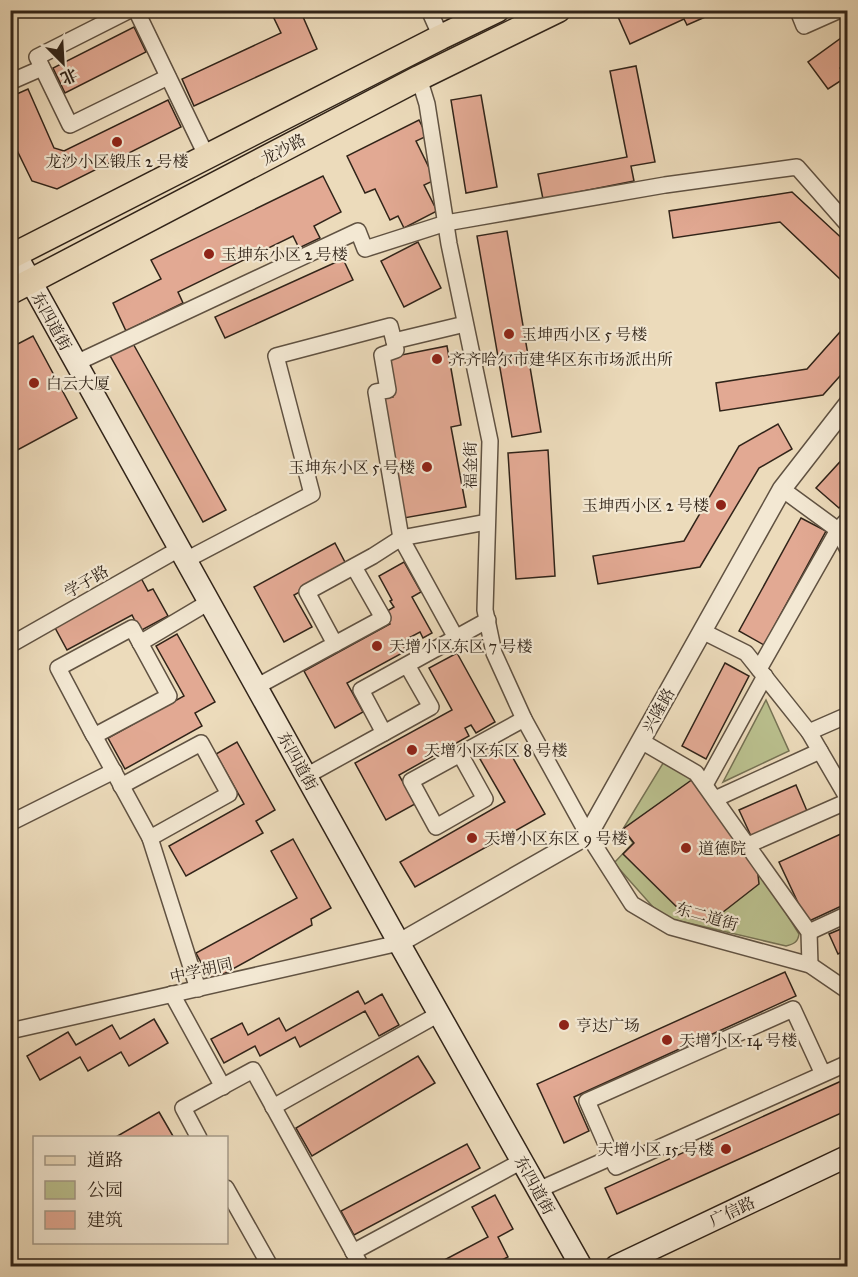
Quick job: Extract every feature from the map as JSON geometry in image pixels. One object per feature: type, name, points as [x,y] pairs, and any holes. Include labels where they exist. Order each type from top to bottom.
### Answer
[{"type":"main road","name":"龙沙路","points":[[12,252],[207,157],[497,10]]},
{"type":"main road","name":"龙沙路","points":[[20,287],[418,78],[558,10]]},
{"type":"main road","name":"东四道街","points":[[12,252],[20,287],[76,363],[581,1266]]},
{"type":"main road","name":"广信路","points":[[616,1266],[848,1156]]},
{"type":"street","points":[[130,10],[37,57],[70,124],[168,77]]},
{"type":"street","points":[[136,10],[207,157]]},
{"type":"street","points":[[429,10],[441,38]]},
{"type":"street","points":[[798,11],[804,26],[840,10]]},
{"type":"street","points":[[10,82],[42,68]]},
{"type":"street","name":"福金街","points":[[418,78],[427,104],[446,223],[490,441],[485,610],[495,653],[524,719],[588,835]]},
{"type":"street","points":[[76,363],[358,231],[365,249],[446,223],[666,185],[797,167],[848,225]]},
{"type":"street","points":[[456,638],[400,538],[376,392],[388,390],[382,355],[396,350],[394,341],[465,324]]},
{"type":"street","name":"学子路","points":[[10,645],[182,555],[312,494],[276,356],[390,326],[394,341]]},
{"type":"street","name":"兴隆路","points":[[588,835],[782,489],[848,404]]},
{"type":"street","points":[[782,489],[843,525],[848,550]]},
{"type":"street","points":[[335,644],[307,592],[354,567],[400,538],[487,522]]},
{"type":"street","points":[[705,785],[762,673],[843,525]]},
{"type":"street","points":[[256,687],[382,618],[354,567]]},
{"type":"street","points":[[140,643],[209,602]]},
{"type":"street","points":[[384,733],[361,690],[488,620]]},
{"type":"street","points":[[91,730],[94,736],[169,696],[132,628],[57,668],[91,730],[114,771],[150,838],[198,989]]},
{"type":"street","points":[[702,631],[746,653],[809,732],[848,800],[748,845]]},
{"type":"street","points":[[306,776],[431,707],[407,665]]},
{"type":"street","points":[[809,732],[848,715]]},
{"type":"street","points":[[460,754],[485,799],[436,827],[411,781],[460,754],[524,719]]},
{"type":"street","points":[[641,741],[696,773],[808,932],[810,965]]},
{"type":"street","points":[[121,786],[201,742],[229,795],[150,838]]},
{"type":"street","points":[[715,799],[820,751]]},
{"type":"street","points":[[10,823],[114,771]]},
{"type":"street","points":[[399,943],[588,835]]},
{"type":"street","name":"东二道街","points":[[588,835],[632,904],[671,927],[810,965],[848,991]]},
{"type":"street","points":[[808,932],[848,914]]},
{"type":"street","name":"中学胡同","points":[[10,1031],[399,943]]},
{"type":"street","points":[[172,994],[223,1087]]},
{"type":"street","points":[[823,1074],[793,1009],[587,1101],[616,1167],[848,1063]]},
{"type":"street","points":[[273,1107],[439,1014]]},
{"type":"street","points":[[198,1136],[183,1108],[253,1070],[361,1266]]},
{"type":"street","points":[[538,1190],[612,1157]]},
{"type":"street","points":[[353,1252],[522,1161]]},
{"type":"street","points":[[228,1192],[270,1266]]},
{"type":"green space","points":[[766,700],[789,751],[723,782]]},
{"type":"green space","name":"道德院","points":[[665,760],[693,779],[757,866],[799,934],[795,942],[786,946],[671,919],[653,907],[614,863],[633,843],[623,829]]},
{"type":"building","points":[[270,10],[300,10],[317,49],[194,106],[182,79],[281,33]]},
{"type":"building","points":[[615,10],[711,10],[712,14],[687,25],[684,19],[630,44]]},
{"type":"building","points":[[134,27],[146,52],[65,93],[53,68]]},
{"type":"building","points":[[848,33],[848,63],[840,68],[845,78],[828,89],[808,62]]},
{"type":"building","points":[[636,66],[655,162],[631,166],[634,181],[543,199],[538,174],[627,157],[610,71]]},
{"type":"building","name":"龙沙小区锻压 2 号楼","points":[[28,89],[54,148],[64,151],[168,100],[181,127],[57,189],[32,181],[10,136],[10,97]]},
{"type":"building","points":[[481,95],[497,187],[466,193],[451,100]]},
{"type":"building","points":[[419,120],[427,136],[416,141],[435,180],[424,185],[437,211],[404,228],[398,216],[390,220],[375,189],[365,193],[347,156]]},
{"type":"building","name":"玉坤东小区 2 号楼","points":[[323,176],[341,212],[314,226],[320,238],[299,248],[293,236],[178,292],[183,303],[126,331],[113,303],[161,279],[151,260]]},
{"type":"building","points":[[792,192],[848,244],[848,273],[841,280],[780,222],[673,238],[669,211]]},
{"type":"building","name":"玉坤西小区 5 号楼","points":[[507,231],[541,432],[512,437],[477,236]]},
{"type":"building","points":[[418,242],[441,288],[404,307],[381,261]]},
{"type":"building","points":[[343,259],[353,280],[225,338],[215,317]]},
{"type":"building","points":[[848,323],[848,367],[823,395],[720,411],[716,383],[807,369]]},
{"type":"building","name":"白云大厦","points":[[33,336],[77,418],[10,454],[10,348]]},
{"type":"building","points":[[131,340],[226,510],[203,522],[108,352]]},
{"type":"building","name":"玉坤东小区 5 号楼","points":[[447,346],[461,425],[451,427],[466,507],[404,518],[383,399],[393,397],[386,358]]},
{"type":"building","name":"玉坤西小区 2 号楼","points":[[778,424],[792,449],[759,468],[700,567],[598,584],[593,556],[684,541],[739,446]]},
{"type":"building","points":[[548,450],[555,576],[516,579],[508,453]]},
{"type":"building","points":[[848,453],[848,499],[839,508],[816,488]]},
{"type":"building","points":[[801,518],[826,531],[764,645],[739,631]]},
{"type":"building","points":[[335,543],[347,566],[294,595],[312,627],[284,642],[254,587]]},
{"type":"building","name":"天增小区东区 7 号楼","points":[[404,562],[421,592],[412,597],[432,633],[423,638],[420,632],[401,642],[406,651],[347,683],[363,712],[335,728],[304,671],[390,624],[384,613],[394,607],[379,576]]},
{"type":"building","points":[[141,578],[148,591],[153,589],[168,616],[140,631],[132,615],[67,650],[53,624]]},
{"type":"building","points":[[177,634],[215,702],[195,713],[202,726],[125,769],[108,738],[184,696],[156,646]]},
{"type":"building","name":"天增小区东区 8 号楼","points":[[457,653],[495,722],[476,733],[471,725],[465,728],[469,736],[399,775],[415,804],[386,820],[355,763],[452,710],[429,668]]},
{"type":"building","points":[[725,663],[749,676],[706,759],[682,746]]},
{"type":"building","points":[[237,742],[275,810],[256,821],[263,833],[186,876],[169,846],[244,804],[216,754]]},
{"type":"building","name":"天增小区东区 9 号楼","points":[[505,744],[545,814],[415,887],[400,862],[505,802],[480,759]]},
{"type":"building","name":"道德院","points":[[693,779],[757,866],[759,884],[709,923],[687,917],[623,854],[634,843],[623,829]]},
{"type":"building","points":[[796,785],[807,811],[751,836],[739,810]]},
{"type":"building","points":[[843,833],[848,842],[848,903],[807,922],[779,862]]},
{"type":"building","points":[[293,839],[331,908],[311,919],[312,925],[211,981],[196,953],[297,898],[271,851]]},
{"type":"building","points":[[848,926],[848,949],[838,954],[829,934]]},
{"type":"building","name":"天增小区 14 号楼","points":[[785,972],[796,996],[574,1097],[589,1131],[564,1143],[537,1084]]},
{"type":"building","points":[[358,991],[365,1004],[382,994],[399,1025],[379,1036],[365,1011],[300,1047],[295,1037],[260,1056],[255,1046],[224,1063],[211,1039],[242,1023],[248,1035],[279,1018],[286,1031]]},
{"type":"building","points":[[154,1019],[168,1043],[129,1066],[121,1052],[88,1071],[80,1057],[40,1080],[27,1056],[68,1032],[76,1045],[112,1025],[120,1039]]},
{"type":"building","points":[[418,1056],[435,1083],[312,1156],[296,1128]]},
{"type":"building","name":"天增小区 15 号楼","points":[[848,1078],[848,1110],[617,1214],[605,1188]]},
{"type":"building","points":[[159,1112],[173,1136],[117,1136]]},
{"type":"building","points":[[467,1144],[480,1168],[354,1235],[341,1211]]},
{"type":"building","points":[[495,1195],[513,1229],[498,1237],[508,1257],[490,1266],[433,1266],[488,1237],[472,1207]]},
{"type":"place","name":"龙沙小区锻压 2 号楼","points":[[117,142]]},
{"type":"place","name":"玉坤东小区 2 号楼","points":[[209,254]]},
{"type":"place","name":"玉坤西小区 5 号楼","points":[[509,334]]},
{"type":"place","name":"齐齐哈尔市建华区东市场派出所","points":[[437,359]]},
{"type":"place","name":"白云大厦","points":[[34,383]]},
{"type":"place","name":"玉坤东小区 5 号楼","points":[[427,467]]},
{"type":"place","name":"玉坤西小区 2 号楼","points":[[721,505]]},
{"type":"place","name":"天增小区东区 7 号楼","points":[[377,646]]},
{"type":"place","name":"天增小区东区 8 号楼","points":[[412,750]]},
{"type":"place","name":"天增小区东区 9 号楼","points":[[472,838]]},
{"type":"place","name":"道德院","points":[[686,848]]},
{"type":"place","name":"亨达广场","points":[[564,1025]]},
{"type":"place","name":"天增小区 14 号楼","points":[[667,1040]]},
{"type":"place","name":"天增小区 15 号楼","points":[[726,1149]]}]
